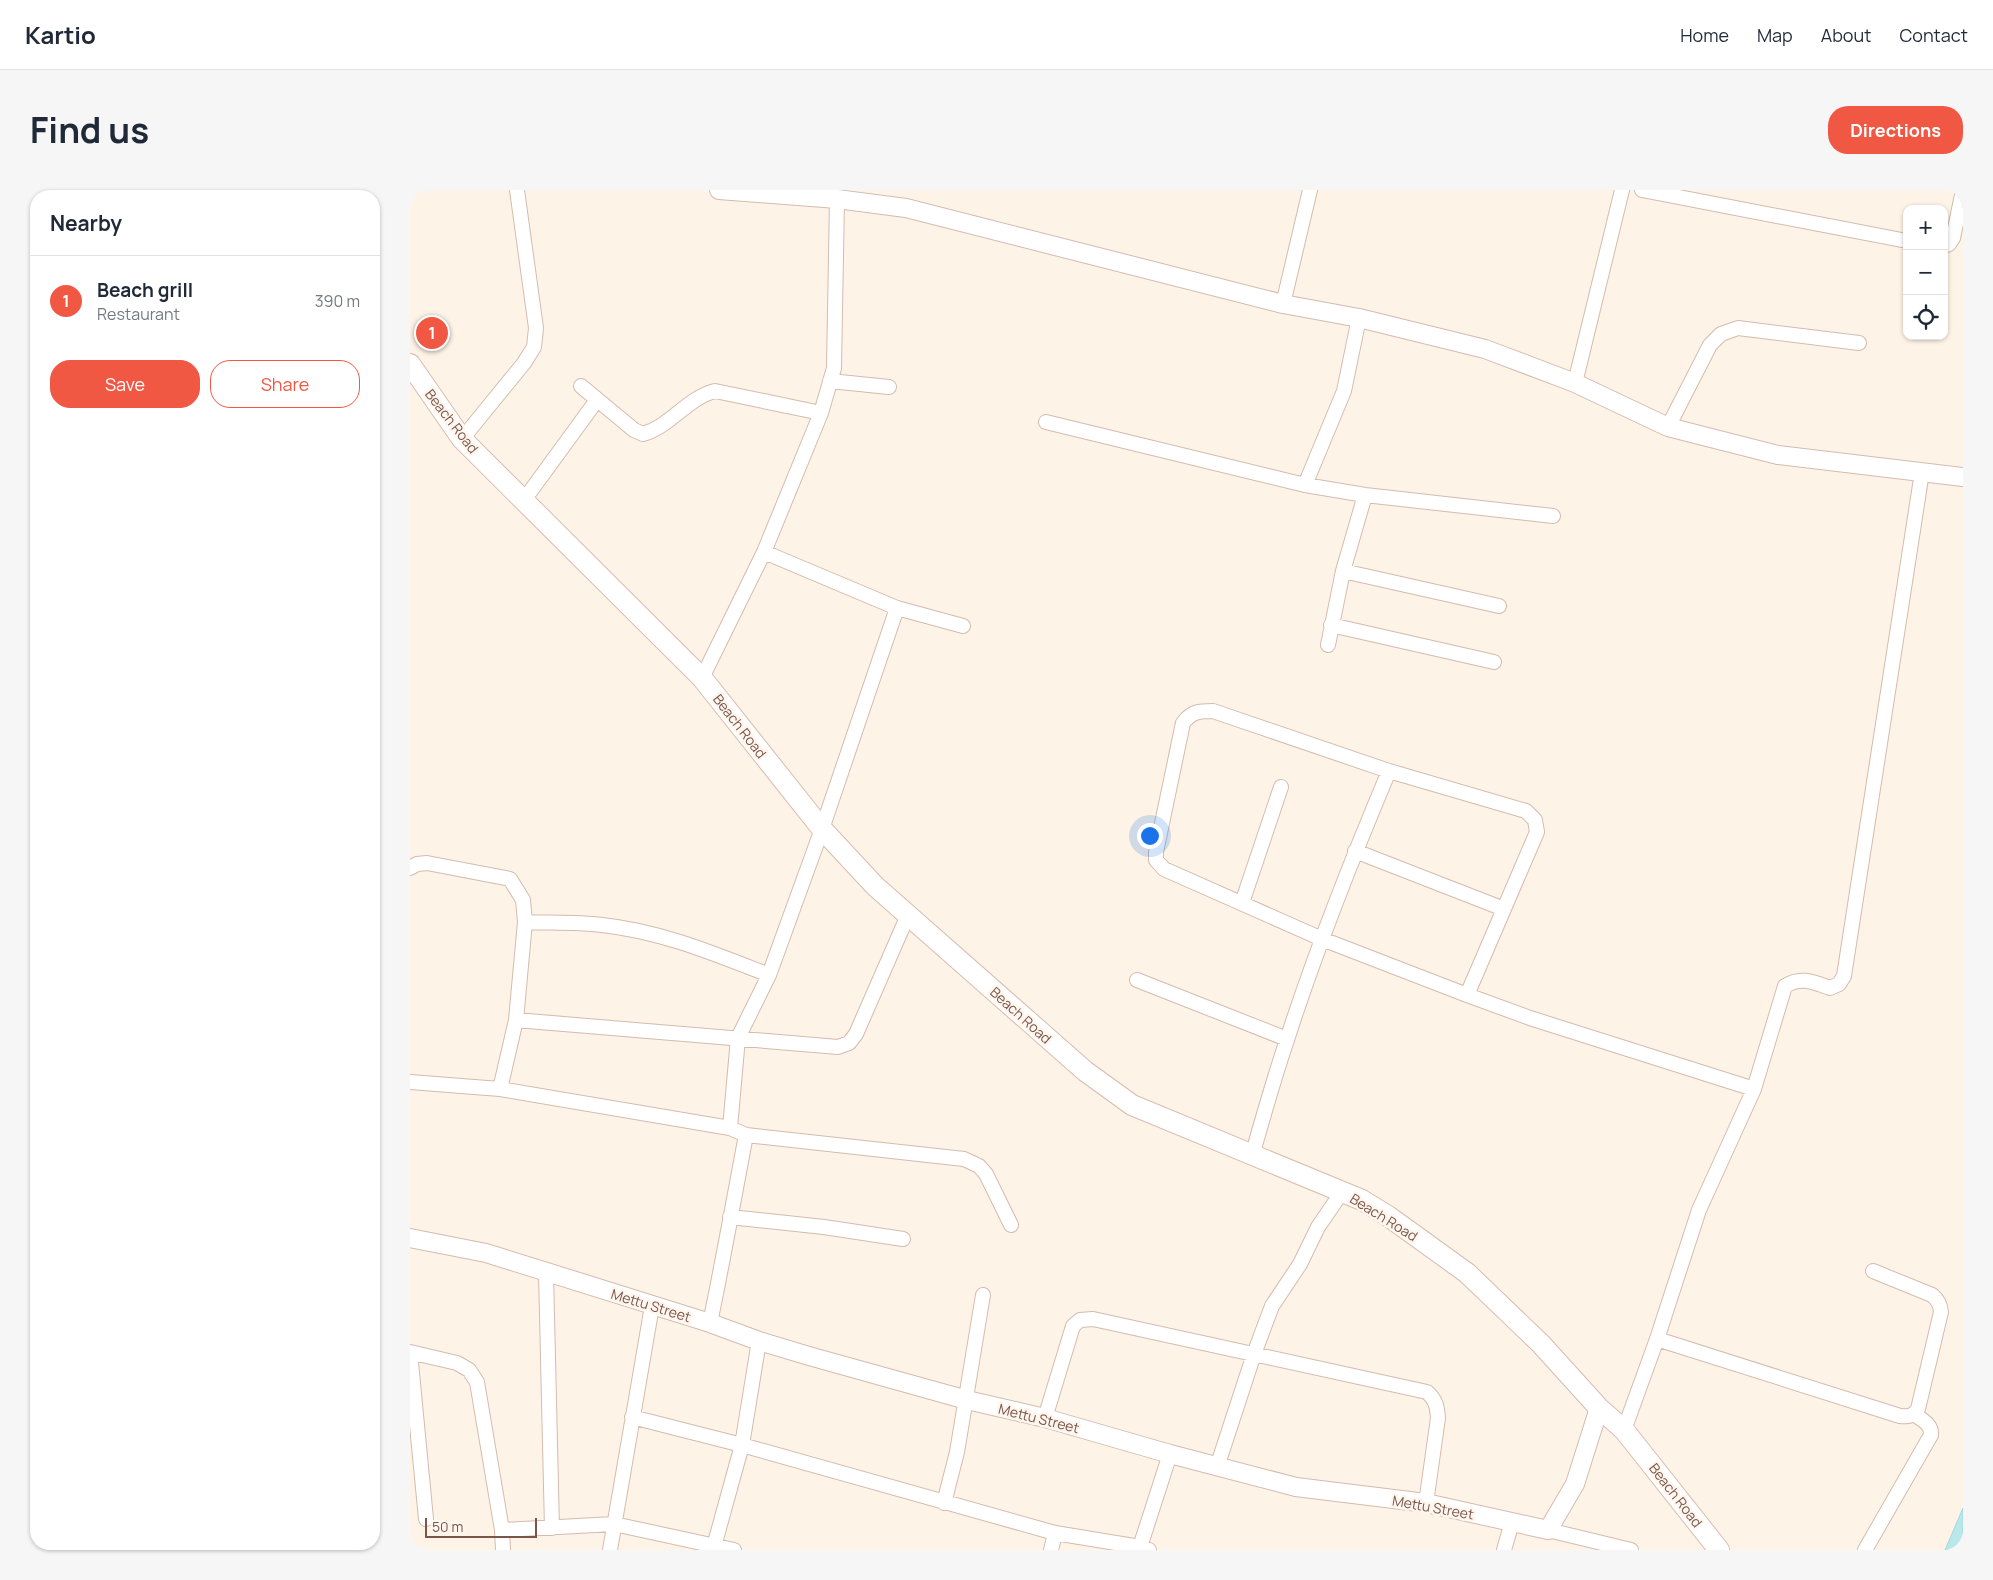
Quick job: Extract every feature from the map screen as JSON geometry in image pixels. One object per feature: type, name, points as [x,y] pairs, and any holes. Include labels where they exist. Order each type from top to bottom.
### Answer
[{"type":"main road","name":"Beach Road","points":[[410,364],[462,439],[702,678],[822,829],[876,886],[908,915],[1084,1071],[1132,1105],[1362,1200],[1388,1216],[1467,1273],[1541,1344],[1599,1408],[1624,1430],[1719,1550]]},
{"type":"street","points":[[462,439],[524,363],[534,347],[536,328],[517,190]]},
{"type":"street","points":[[720,190],[837,199],[906,208],[1283,304],[1359,318],[1485,349],[1575,382],[1668,427],[1778,455],[1963,477]]},
{"type":"street","points":[[1283,304],[1310,190]]},
{"type":"street","points":[[1575,382],[1622,190]]},
{"type":"street","points":[[1642,190],[1903,240]]},
{"type":"street","points":[[1948,244],[1953,238],[1962,190]]},
{"type":"street","points":[[702,678],[764,552],[821,413],[834,368],[837,199]]},
{"type":"street","points":[[1305,485],[1344,390],[1359,318]]},
{"type":"street","points":[[1668,427],[1710,345],[1721,334],[1738,328],[1859,343]]},
{"type":"street","points":[[830,380],[889,387]]},
{"type":"street","points":[[581,386],[634,430],[643,434],[657,430],[704,394],[715,390],[821,413]]},
{"type":"street","points":[[524,500],[597,400]]},
{"type":"street","points":[[1046,422],[1305,485],[1365,495],[1553,516]]},
{"type":"street","points":[[1624,1430],[1657,1339],[1699,1210],[1754,1089],[1785,986],[1794,980],[1806,979],[1830,988],[1839,984],[1844,976],[1922,472]]},
{"type":"street","points":[[1328,645],[1342,571],[1365,495]]},
{"type":"street","points":[[764,552],[897,608],[963,626]]},
{"type":"street","points":[[1342,571],[1499,606]]},
{"type":"street","points":[[730,1128],[738,1038],[768,975],[822,829],[897,608]]},
{"type":"street","points":[[1331,625],[1494,662]]},
{"type":"street","points":[[1467,995],[1537,832],[1535,820],[1526,811],[1389,771],[1213,711],[1199,711],[1189,714],[1183,723],[1156,852],[1156,860],[1164,870],[1322,939],[1467,995],[1530,1018],[1754,1089]]},
{"type":"street","points":[[1252,1156],[1287,1039],[1322,939],[1355,851],[1389,771]]},
{"type":"street","points":[[1242,903],[1281,787]]},
{"type":"street","points":[[1355,851],[1504,909]]},
{"type":"street","points":[[410,868],[417,864],[427,863],[510,880],[522,900],[525,922],[516,1020],[500,1089]]},
{"type":"street","points":[[516,1020],[838,1047],[849,1044],[856,1034],[908,915]]},
{"type":"street","points":[[525,922],[603,925],[638,931],[677,940],[768,975]]},
{"type":"street","points":[[1137,980],[1287,1039]]},
{"type":"street","points":[[410,1082],[500,1089],[730,1128],[746,1135],[964,1159],[979,1166],[986,1174],[1010,1225]]},
{"type":"street","points":[[710,1323],[746,1135]]},
{"type":"street","points":[[1217,1466],[1272,1306],[1300,1264],[1318,1227],[1342,1192]]},
{"type":"street","points":[[730,1217],[824,1227],[903,1239]]},
{"type":"street","name":"Mettu Street","points":[[410,1238],[486,1253],[710,1323],[759,1341],[966,1400],[1045,1418],[1170,1454],[1296,1487],[1426,1503],[1548,1530]]},
{"type":"street","points":[[1657,1339],[1908,1417],[1918,1409],[1941,1312],[1940,1305],[1938,1299],[1932,1294],[1873,1271]]},
{"type":"street","points":[[546,1273],[552,1528]]},
{"type":"street","points":[[944,1504],[957,1452],[983,1295]]},
{"type":"street","points":[[610,1550],[652,1306]]},
{"type":"street","points":[[1045,1418],[1073,1326],[1080,1320],[1093,1318],[1427,1392],[1434,1398],[1438,1406],[1438,1418],[1426,1503]]},
{"type":"street","points":[[714,1547],[742,1445],[759,1341]]},
{"type":"street","points":[[426,1519],[410,1352],[457,1364],[469,1370],[477,1382],[502,1530],[503,1550]]},
{"type":"street","points":[[1599,1408],[1575,1484],[1548,1530],[1631,1550]]},
{"type":"street","points":[[1865,1550],[1931,1435],[1929,1425],[1914,1414]]},
{"type":"street","points":[[632,1417],[742,1445],[944,1504],[1055,1533],[1145,1548],[1170,1454]]},
{"type":"street","points":[[1504,1550],[1512,1522]]},
{"type":"street","points":[[502,1530],[614,1524],[734,1550]]},
{"type":"street","points":[[1051,1550],[1055,1533]]},
{"type":"water","points":[[1963,1508],[1963,1550],[1945,1550]]},
{"type":"place","name":"Beach grill","points":[[432,333]]}]
